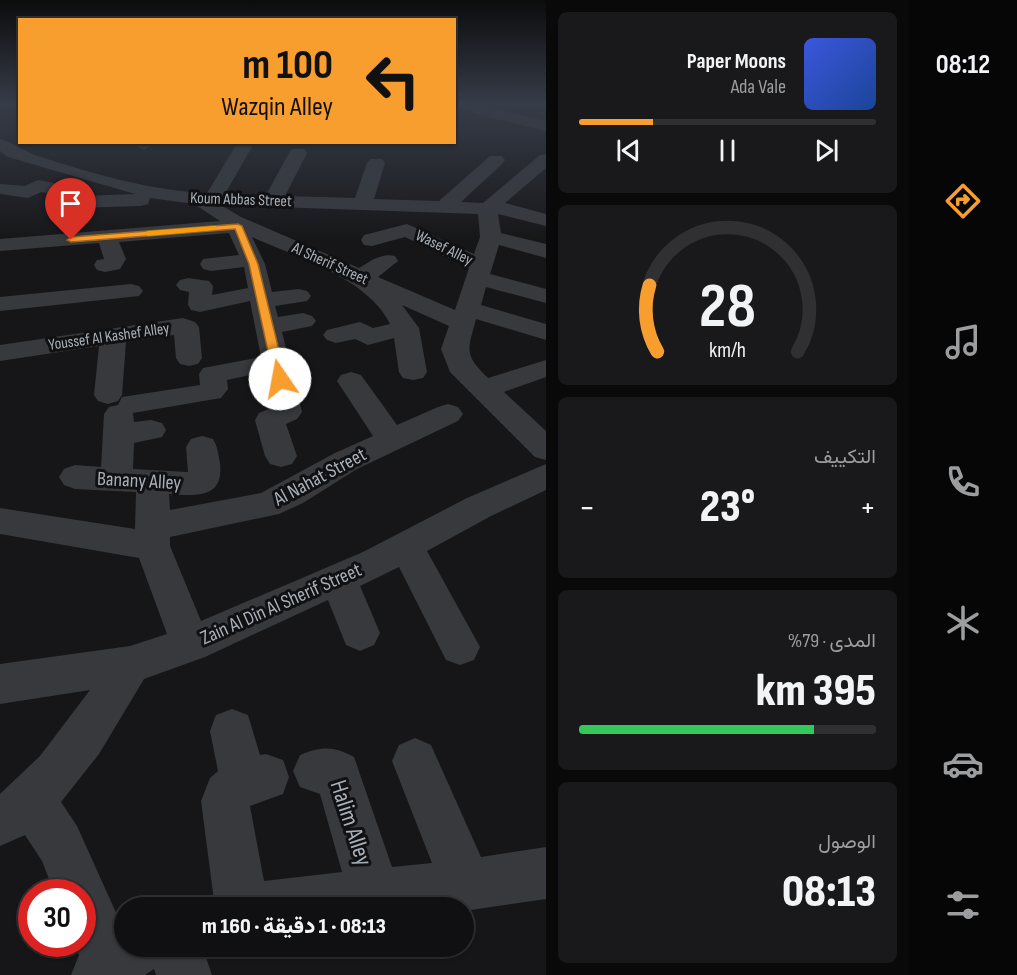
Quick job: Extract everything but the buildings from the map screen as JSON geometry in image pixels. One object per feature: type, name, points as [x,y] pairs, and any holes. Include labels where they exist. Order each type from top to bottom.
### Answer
[{"type":"street","name":"Koum Abbas Street","points":[[10,150],[33,160],[166,196],[206,200],[364,203],[446,211],[519,184]]},
{"type":"street","points":[[206,200],[241,150]]},
{"type":"street","points":[[272,202],[302,150]]},
{"type":"street","points":[[465,165],[490,165],[546,201]]},
{"type":"street","points":[[446,211],[490,165]]},
{"type":"street","points":[[346,178],[372,172],[364,203]]},
{"type":"street","points":[[4,189],[28,192],[38,186],[70,191],[75,202],[143,200],[166,196],[186,178]]},
{"type":"street","points":[[519,184],[546,220]]},
{"type":"street","points":[[519,184],[488,214],[491,237],[454,349],[460,366],[546,449]]},
{"type":"street","name":"Al Sherif Street","points":[[206,200],[209,208],[236,224],[360,278],[466,316],[546,332]]},
{"type":"street","points":[[298,202],[337,216]]},
{"type":"street","points":[[60,258],[236,224],[252,260],[287,412],[270,420],[281,456]]},
{"type":"street","name":"Wasef Alley","points":[[372,240],[404,230],[431,241],[480,272],[546,296]]},
{"type":"street","points":[[0,245],[37,234],[95,252]]},
{"type":"street","points":[[491,237],[546,251]]},
{"type":"street","points":[[410,254],[431,241]]},
{"type":"street","points":[[211,264],[252,260]]},
{"type":"street","points":[[387,261],[360,278],[389,302],[406,328],[413,372]]},
{"type":"street","points":[[188,285],[201,286],[199,304],[201,305],[261,296],[299,296]]},
{"type":"street","points":[[0,304],[131,291]]},
{"type":"street","points":[[268,326],[303,321]]},
{"type":"street","name":"Youssef Al Kashef Alley","points":[[11,359],[113,336],[185,326],[189,358]]},
{"type":"street","points":[[336,335],[360,330],[369,337],[406,328]]},
{"type":"street","points":[[113,336],[140,408],[117,480]]},
{"type":"street","points":[[140,408],[213,391],[213,374],[276,362]]},
{"type":"street","points":[[483,389],[546,368]]},
{"type":"street","points":[[351,381],[391,440]]},
{"type":"street","name":"Al Nahat Street","points":[[152,537],[267,505],[291,494],[346,461],[448,414]]},
{"type":"street","name":"Banany Alley","points":[[75,477],[197,484],[206,476],[202,447]]},
{"type":"street","name":"Zain Al Din Al Sherif Street","points":[[0,684],[130,665],[191,644],[339,579],[479,507],[546,476]]},
{"type":"street","points":[[153,482],[152,537],[191,644]]},
{"type":"street","points":[[5,525],[152,537]]},
{"type":"street","points":[[406,546],[460,647]]},
{"type":"street","points":[[339,579],[360,633]]},
{"type":"street","points":[[13,813],[62,763],[101,713],[130,665]]},
{"type":"street","points":[[232,731],[255,781],[230,790],[225,801],[240,897]]},
{"type":"street","points":[[415,761],[467,885]]},
{"type":"street","name":"Halim Alley","points":[[316,771],[332,770],[338,773],[374,894]]},
{"type":"street","points":[[13,813],[41,814],[52,829],[74,879]]},
{"type":"street","points":[[349,897],[467,885],[546,873]]},
{"type":"street","points":[[96,925],[116,963]]},
{"type":"street","points":[[178,957],[184,975]]},
{"type":"slow traffic","points":[[148,233],[213,228]]},
{"type":"route","points":[[71,240],[238,226],[254,264],[280,379]]}]
